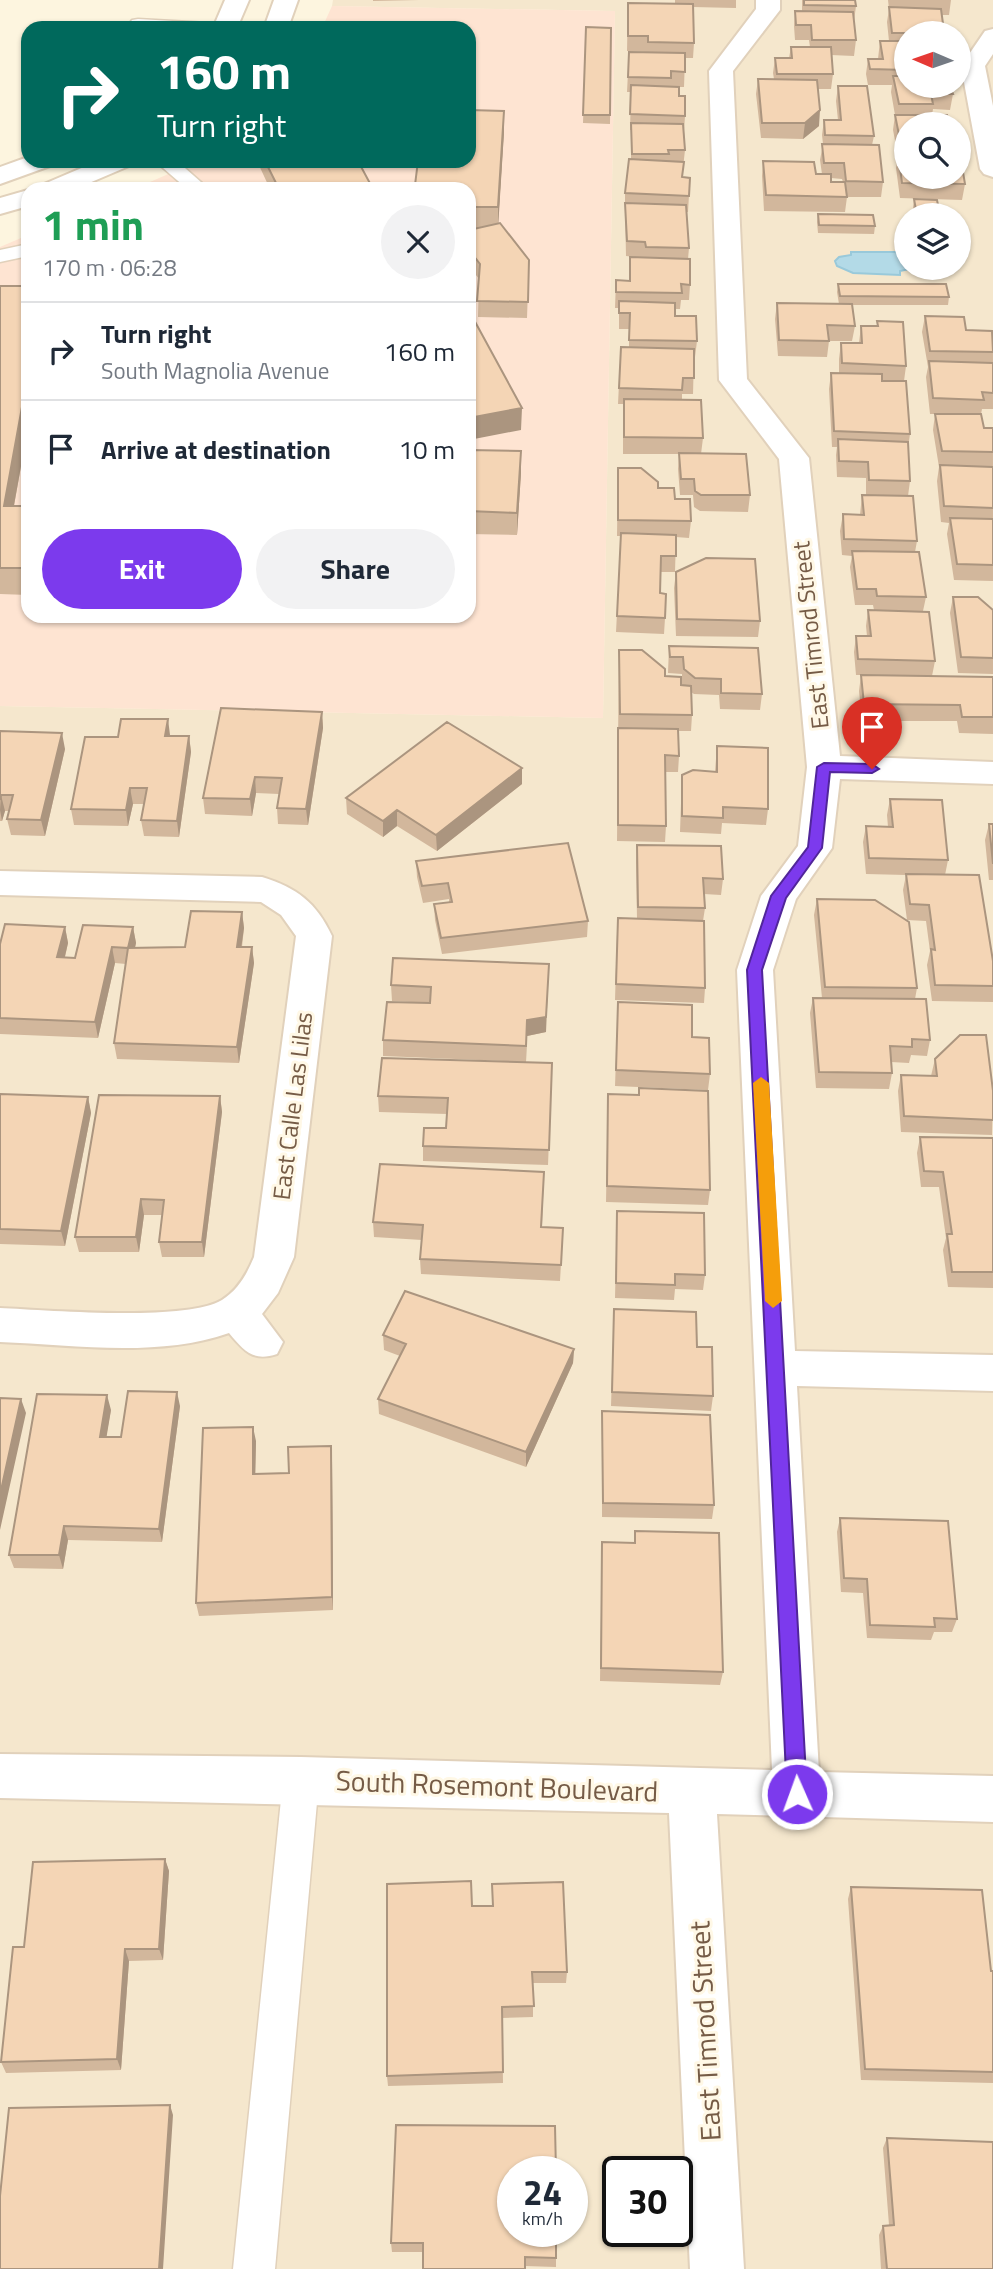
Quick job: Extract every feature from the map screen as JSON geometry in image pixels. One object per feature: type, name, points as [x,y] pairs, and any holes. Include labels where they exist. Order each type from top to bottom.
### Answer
[{"type":"street","points":[[228,21],[237,0]]},
{"type":"street","points":[[278,21],[286,0]]},
{"type":"street","name":"East Timrod Street","points":[[768,0],[768,10],[721,71],[733,380],[794,458],[824,767],[815,848],[779,896],[755,970],[797,1794]]},
{"type":"street","points":[[993,36],[973,66],[993,169]]},
{"type":"street","points":[[0,176],[22,168]]},
{"type":"street","points":[[71,182],[104,168]]},
{"type":"street","points":[[0,206],[21,200]]},
{"type":"street","points":[[824,767],[993,773]]},
{"type":"street","name":"East Calle Las Lilas","points":[[0,883],[242,888],[298,897],[314,936],[274,1257],[249,1327],[0,1325]]},
{"type":"street","points":[[777,1368],[993,1373]]},
{"type":"street","name":"South Rosemont Boulevard","points":[[0,1776],[301,1780],[692,1793],[993,1799]]},
{"type":"street","name":"East Timrod Street","points":[[692,1793],[717,2269]]},
{"type":"lane","points":[[174,168],[191,182]]},
{"type":"lane","points":[[0,256],[21,252]]},
{"type":"lane","points":[[254,2269],[301,1780]]},
{"type":"shaded area","points":[[333,0],[993,0],[993,2269],[0,2269],[0,706],[603,718],[615,11],[332,6]]},
{"type":"shaded area","points":[[332,6],[615,11],[603,718],[0,706],[0,247],[21,238],[21,623],[476,623],[476,182],[150,182],[182,168],[476,168],[476,21],[325,21]]},
{"type":"water","points":[[851,252],[894,252],[894,275],[853,273],[837,266],[835,261],[839,257],[851,255]]},
{"type":"building","points":[[804,0],[855,0],[856,6],[804,5]]},
{"type":"building","points":[[628,3],[693,4],[694,43],[648,42],[648,36],[628,36]]},
{"type":"building","points":[[889,7],[941,9],[943,21],[894,21],[892,33]]},
{"type":"building","points":[[795,11],[853,12],[856,40],[812,40],[811,25],[796,25]]},
{"type":"building","points":[[586,27],[611,28],[610,115],[583,115]]},
{"type":"building","points":[[880,41],[894,41],[894,70],[870,69],[868,59],[883,59]]},
{"type":"building","points":[[791,47],[831,47],[833,74],[777,74],[775,58],[792,58]]},
{"type":"building","points":[[629,52],[685,53],[685,72],[671,71],[671,78],[628,77]]},
{"type":"building","points":[[758,79],[817,80],[820,110],[805,123],[762,123]]},
{"type":"building","points":[[631,85],[679,87],[679,96],[685,96],[685,116],[630,114]]},
{"type":"building","points":[[838,86],[867,86],[874,136],[825,135],[824,120],[841,120]]},
{"type":"building","points":[[898,98],[932,98],[933,104],[899,104]]},
{"type":"building","points":[[476,110],[504,111],[498,207],[476,207],[476,182],[415,182],[417,168],[476,168]]},
{"type":"building","points":[[631,123],[683,124],[685,150],[668,150],[669,154],[632,154]]},
{"type":"building","points":[[822,144],[879,145],[883,182],[846,181],[844,163],[824,163]]},
{"type":"building","points":[[629,159],[684,162],[682,177],[690,178],[689,196],[625,193]]},
{"type":"building","points":[[763,161],[814,162],[816,174],[831,174],[831,182],[845,182],[847,197],[766,195]]},
{"type":"building","points":[[268,168],[362,168],[369,182],[276,182]]},
{"type":"building","points":[[914,199],[937,200],[938,203],[915,203]]},
{"type":"building","points":[[625,203],[686,205],[689,248],[646,247],[645,242],[627,241]]},
{"type":"building","points":[[818,214],[873,215],[875,226],[819,225]]},
{"type":"building","points":[[500,223],[529,260],[528,302],[477,301],[480,264],[476,259],[476,228]]},
{"type":"building","points":[[630,257],[690,259],[690,285],[681,284],[682,293],[616,292],[616,280],[630,281]]},
{"type":"building","points":[[838,284],[946,284],[949,297],[840,296]]},
{"type":"building","points":[[0,286],[21,286],[21,412],[4,506],[21,506],[21,568],[0,568]]},
{"type":"building","points":[[619,301],[675,303],[675,316],[696,316],[697,341],[629,340],[630,313],[619,313]]},
{"type":"building","points":[[777,303],[852,304],[855,326],[827,325],[829,341],[779,340]]},
{"type":"building","points":[[925,316],[964,317],[966,330],[992,331],[993,352],[930,351]]},
{"type":"building","points":[[877,321],[903,322],[906,366],[842,363],[841,343],[862,343],[861,326],[878,326]]},
{"type":"building","points":[[476,324],[522,408],[476,417]]},
{"type":"building","points":[[621,347],[694,349],[694,378],[683,378],[682,390],[619,388]]},
{"type":"building","points":[[929,361],[993,363],[993,393],[982,392],[984,400],[933,398]]},
{"type":"building","points":[[831,373],[882,374],[882,381],[906,381],[910,434],[834,431]]},
{"type":"building","points":[[624,399],[701,400],[703,438],[624,437]]},
{"type":"building","points":[[935,414],[981,414],[984,428],[993,428],[993,452],[942,451]]},
{"type":"building","points":[[838,439],[908,442],[910,481],[869,480],[868,462],[839,461]]},
{"type":"building","points":[[476,450],[521,451],[517,513],[476,511]]},
{"type":"building","points":[[679,453],[746,454],[750,495],[701,495],[695,491],[694,479],[681,479]]},
{"type":"building","points":[[940,465],[993,467],[993,508],[944,506]]},
{"type":"building","points":[[618,468],[641,468],[658,482],[658,488],[674,488],[675,499],[690,499],[691,521],[618,520]]},
{"type":"building","points":[[862,495],[913,496],[917,541],[844,539],[843,514],[864,515]]},
{"type":"building","points":[[950,518],[993,519],[993,565],[957,564]]},
{"type":"building","points":[[621,533],[676,535],[676,556],[661,556],[660,593],[666,594],[665,618],[617,616]]},
{"type":"building","points":[[852,551],[919,552],[926,597],[877,596],[876,589],[857,589]]},
{"type":"building","points":[[706,558],[755,559],[760,621],[677,619],[676,572]]},
{"type":"building","points":[[953,597],[978,597],[993,610],[993,658],[961,657]]},
{"type":"building","points":[[868,610],[929,612],[935,661],[858,659],[856,636],[871,636]]},
{"type":"building","points":[[669,646],[758,648],[762,694],[721,693],[721,679],[695,678],[684,669],[683,657],[670,657]]},
{"type":"building","points":[[619,650],[642,650],[665,669],[665,676],[681,677],[681,685],[691,686],[692,715],[620,714]]},
{"type":"building","points":[[861,675],[993,677],[993,717],[962,717],[960,705],[864,704]]},
{"type":"building","points":[[221,708],[322,712],[306,809],[277,808],[282,778],[255,777],[250,799],[203,798]]},
{"type":"building","points":[[121,719],[168,719],[165,736],[189,736],[177,821],[141,820],[147,788],[130,788],[126,810],[71,809],[85,737],[118,737]]},
{"type":"building","points":[[447,722],[522,768],[436,835],[397,810],[383,821],[346,798]]},
{"type":"building","points":[[618,728],[678,729],[679,756],[665,755],[666,826],[618,825]]},
{"type":"building","points":[[0,731],[62,733],[41,820],[7,819],[13,795],[1,795],[0,800]]},
{"type":"building","points":[[717,746],[768,748],[768,809],[723,807],[723,818],[682,816],[682,775],[693,770],[717,772]]},
{"type":"building","points":[[890,799],[942,800],[948,860],[869,858],[866,826],[893,827]]},
{"type":"building","points":[[989,824],[993,824],[993,864]]},
{"type":"building","points":[[568,843],[588,921],[441,938],[434,904],[452,902],[448,883],[422,886],[416,861]]},
{"type":"building","points":[[637,845],[721,846],[723,879],[703,878],[705,908],[638,907]]},
{"type":"building","points":[[906,874],[979,875],[993,961],[993,986],[935,985],[931,949],[935,950],[929,905],[910,904]]},
{"type":"building","points":[[817,899],[875,900],[909,922],[917,988],[825,987]]},
{"type":"building","points":[[191,911],[242,912],[237,947],[252,947],[237,1047],[114,1043],[128,948],[185,947]]},
{"type":"building","points":[[618,918],[704,921],[705,988],[616,984]]},
{"type":"building","points":[[5,924],[65,927],[57,957],[75,958],[83,925],[133,927],[128,948],[112,947],[95,1022],[0,1018],[0,944]]},
{"type":"building","points":[[393,958],[549,964],[546,1017],[527,1020],[526,1046],[383,1040],[387,1002],[430,1003],[431,987],[391,985]]},
{"type":"building","points":[[813,998],[926,999],[930,1040],[912,1039],[912,1047],[890,1046],[892,1073],[819,1072]]},
{"type":"building","points":[[618,1002],[692,1005],[692,1037],[709,1038],[710,1074],[616,1070]]},
{"type":"building","points":[[960,1035],[986,1035],[993,1091],[993,1120],[904,1116],[901,1075],[937,1076],[935,1059]]},
{"type":"building","points":[[382,1058],[552,1063],[549,1150],[423,1146],[424,1128],[446,1128],[448,1098],[378,1096]]},
{"type":"building","points":[[639,1088],[708,1091],[710,1190],[607,1186],[608,1094],[639,1095]]},
{"type":"building","points":[[0,1094],[88,1097],[61,1231],[0,1229]]},
{"type":"building","points":[[99,1095],[220,1096],[202,1242],[159,1242],[164,1200],[141,1199],[136,1237],[75,1237]]},
{"type":"building","points":[[920,1137],[993,1138],[993,1272],[952,1272],[947,1234],[952,1234],[943,1172],[924,1171]]},
{"type":"building","points":[[380,1164],[544,1172],[541,1227],[563,1228],[561,1265],[420,1259],[423,1225],[373,1222]]},
{"type":"building","points":[[617,1211],[704,1213],[705,1275],[675,1274],[675,1285],[616,1283]]},
{"type":"building","points":[[405,1291],[574,1349],[526,1452],[378,1399],[406,1344],[383,1335]]},
{"type":"building","points":[[614,1309],[696,1312],[697,1347],[712,1347],[713,1396],[612,1392]]},
{"type":"building","points":[[128,1391],[177,1392],[159,1529],[64,1526],[59,1555],[9,1555],[37,1394],[107,1395],[100,1437],[121,1437]]},
{"type":"building","points":[[0,1398],[21,1399],[0,1495]]},
{"type":"building","points":[[602,1411],[710,1415],[714,1505],[603,1503]]},
{"type":"building","points":[[253,1427],[253,1474],[289,1473],[288,1447],[331,1446],[332,1597],[196,1603],[203,1428]]},
{"type":"building","points":[[840,1518],[948,1521],[957,1619],[934,1618],[935,1627],[870,1625],[867,1579],[844,1578]]},
{"type":"building","points":[[635,1531],[719,1533],[723,1672],[601,1668],[602,1542],[635,1543]]},
{"type":"building","points":[[165,1859],[159,1949],[125,1949],[117,2059],[1,2062],[13,1947],[24,1947],[33,1862]]},
{"type":"building","points":[[471,1881],[472,1906],[493,1906],[492,1884],[563,1882],[567,1972],[532,1972],[534,2006],[502,2007],[503,2072],[387,2076],[387,1884]]},
{"type":"building","points":[[851,1887],[982,1890],[993,1971],[993,2072],[865,2069]]},
{"type":"building","points":[[170,2105],[159,2269],[0,2269],[0,2196],[9,2108]]},
{"type":"building","points":[[396,2125],[555,2126],[556,2156],[497,2156],[497,2247],[556,2247],[556,2258],[525,2257],[525,2269],[423,2269],[423,2243],[391,2243]]},
{"type":"building","points":[[887,2138],[993,2142],[993,2269],[887,2269],[883,2226],[894,2225]]},
{"type":"slow traffic","points":[[761,1083],[773,1301]]},
{"type":"route","points":[[797,1794],[780,1419],[755,970],[779,896],[815,848],[824,767],[872,769]]}]
